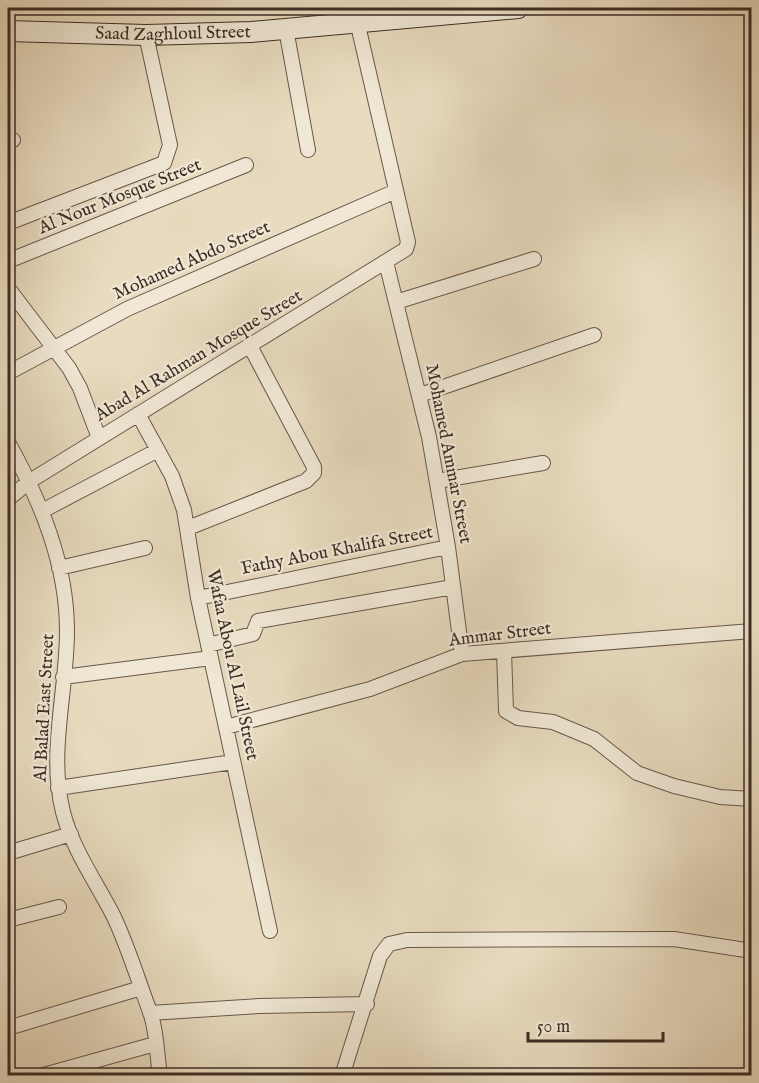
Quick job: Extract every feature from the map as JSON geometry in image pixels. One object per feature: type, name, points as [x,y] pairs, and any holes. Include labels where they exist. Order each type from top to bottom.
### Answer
[{"type":"street","name":"Saad Zaghloul Street","points":[[8,31],[146,35],[286,29],[355,16],[518,8]]},
{"type":"street","points":[[355,16],[396,191]]},
{"type":"street","points":[[286,29],[308,150]]},
{"type":"street","points":[[8,224],[159,167],[168,158],[170,145],[146,35]]},
{"type":"street","name":"Al Nour Mosque Street","points":[[8,261],[246,165]]},
{"type":"street","name":"Abad Al Rahman Mosque Street","points":[[8,499],[30,481],[405,251],[408,244],[396,191]]},
{"type":"street","name":"Mohamed Abdo Street","points":[[8,372],[127,309],[396,191]]},
{"type":"street","points":[[396,302],[534,259]]},
{"type":"street","name":"Mohamed Ammar Street","points":[[387,262],[420,395],[437,482],[462,654]]},
{"type":"street","points":[[8,288],[54,348],[80,388],[99,438]]},
{"type":"street","points":[[420,395],[594,334]]},
{"type":"street","points":[[188,528],[306,481],[314,472],[314,466],[250,346]]},
{"type":"street","name":"Wafaa Abou Al Lail Street","points":[[138,414],[175,484],[188,528],[198,598],[270,931]]},
{"type":"street","name":"Al Balad East Street","points":[[8,442],[30,481],[42,511],[59,568],[67,632],[58,788],[71,834],[114,916],[150,1013],[160,1076]]},
{"type":"street","points":[[42,511],[158,450]]},
{"type":"street","points":[[437,482],[543,463]]},
{"type":"street","name":"Fathy Abou Khalifa Street","points":[[198,598],[448,547]]},
{"type":"street","points":[[59,568],[144,548]]},
{"type":"street","points":[[63,677],[209,651],[253,634],[258,621],[453,586]]},
{"type":"street","name":"Ammar Street","points":[[226,727],[370,688],[462,654],[752,631]]},
{"type":"street","points":[[504,651],[506,711],[518,718],[553,722],[594,739],[637,773],[674,786],[720,796],[752,799]]},
{"type":"street","points":[[58,788],[233,762]]},
{"type":"street","points":[[8,853],[71,834]]},
{"type":"street","points":[[8,921],[59,907]]},
{"type":"street","points":[[342,1076],[367,1004],[380,956],[389,944],[407,940],[674,939],[752,951]]},
{"type":"street","points":[[8,1028],[141,988]]},
{"type":"street","points":[[150,1013],[259,1006],[367,1004]]},
{"type":"street","points":[[40,1076],[155,1044]]}]
